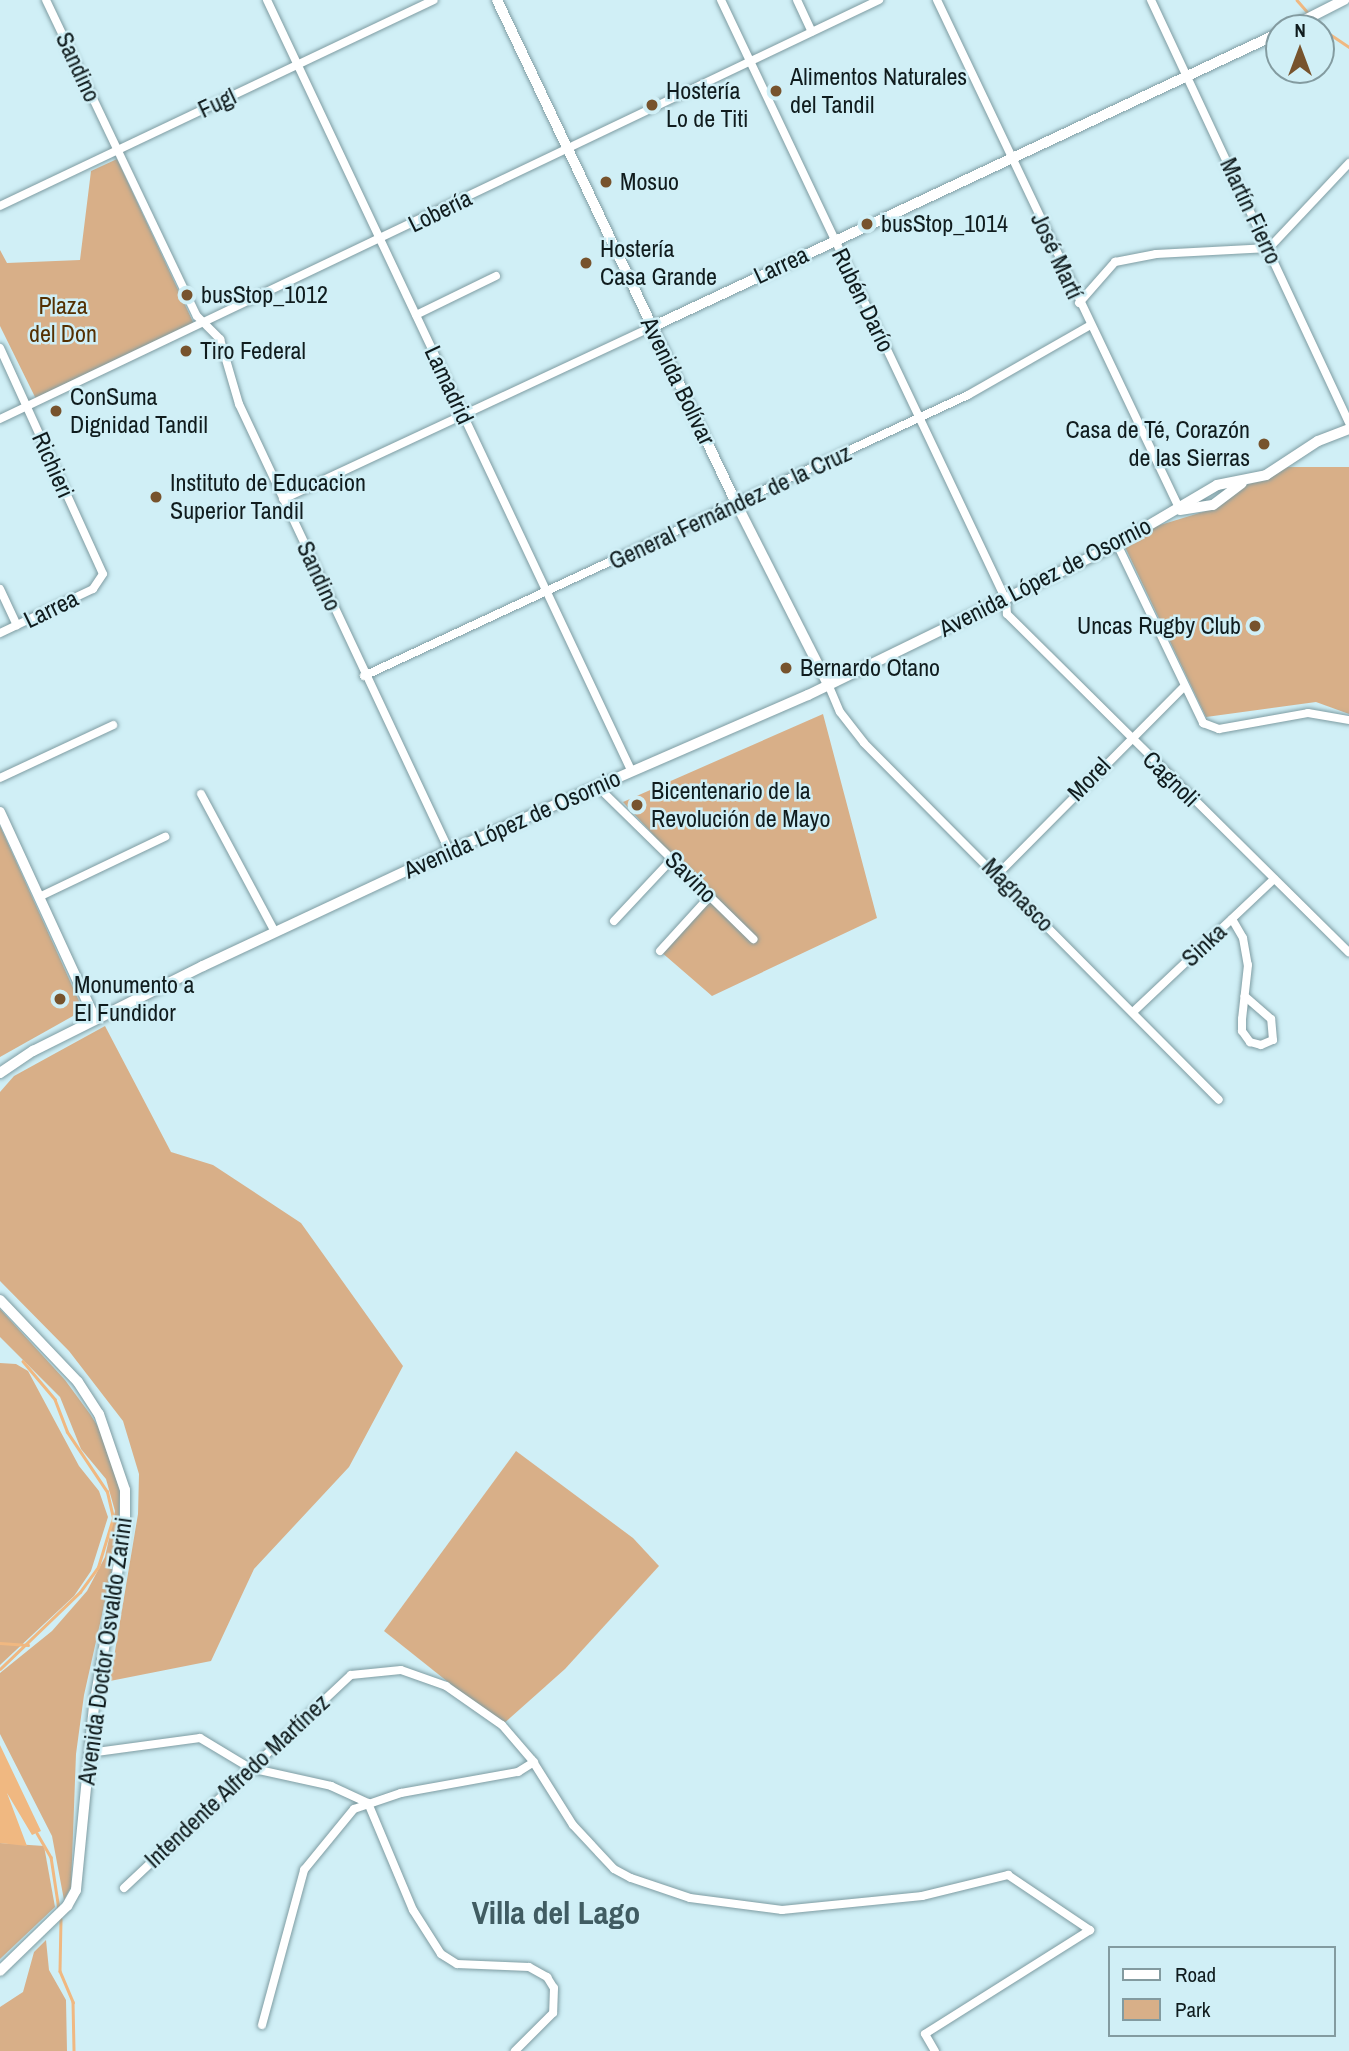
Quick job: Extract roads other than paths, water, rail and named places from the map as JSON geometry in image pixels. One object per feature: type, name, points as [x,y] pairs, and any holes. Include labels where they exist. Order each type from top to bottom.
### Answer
[{"type":"main road","name":"Avenida Bolívar","points":[[497,0],[737,505],[828,684]]},
{"type":"main road","points":[[1317,14],[1345,0]]},
{"type":"main road","name":"Larrea","points":[[652,327],[1010,156],[1265,40]]},
{"type":"main road","name":"Avenida López de Osornio","points":[[0,1073],[95,1019],[275,932],[449,851],[828,684],[1006,600],[1180,510],[1213,505],[1242,483],[1266,475],[1318,441],[1349,429]]},
{"type":"main road","points":[[0,811],[95,1019]]},
{"type":"main road","name":"Avenida Doctor Osvaldo Zarini","points":[[0,1300],[78,1382],[112,1440],[125,1490],[125,1528],[89,1753],[77,1885],[67,1906],[0,1970]]},
{"type":"street","name":"Sandino","points":[[46,0],[204,324],[220,340],[239,404],[364,676],[449,851]]},
{"type":"street","name":"Lamadrid","points":[[267,0],[631,770]]},
{"type":"street","name":"Fugl","points":[[0,206],[434,0]]},
{"type":"street","name":"Rubén Darío","points":[[721,0],[1006,600]]},
{"type":"street","points":[[797,0],[812,32]]},
{"type":"street","name":"Lobería","points":[[0,419],[381,240],[750,62],[812,32],[859,4],[879,0]]},
{"type":"street","name":"José Martí","points":[[937,0],[1089,326],[1180,510]]},
{"type":"street","name":"Martín Fierro","points":[[1152,0],[1349,423]]},
{"type":"street","points":[[1079,303],[1115,262],[1156,254],[1269,248],[1349,163]]},
{"type":"street","points":[[416,315],[496,276]]},
{"type":"street","name":"General Fernández de la Cruz","points":[[364,676],[737,505],[920,417],[1034,359],[1089,326]]},
{"type":"street","name":"Larrea","points":[[283,499],[652,327]]},
{"type":"street","name":"Richieri","points":[[0,348],[103,575],[101,582]]},
{"type":"street","points":[[1116,544],[1184,687],[1210,728],[1308,713],[1349,720]]},
{"type":"street","name":"Larrea","points":[[0,633],[101,582]]},
{"type":"street","points":[[0,589],[17,625]]},
{"type":"street","name":"Cagnoli","points":[[1006,600],[1007,614],[1128,738],[1349,952]]},
{"type":"street","name":"Magnasco","points":[[828,684],[840,712],[858,736],[998,874],[1219,1100]]},
{"type":"street","name":"Morel","points":[[998,874],[1128,738],[1184,687]]},
{"type":"street","points":[[0,778],[113,725]]},
{"type":"street","name":"Savino","points":[[597,786],[753,939]]},
{"type":"street","points":[[201,794],[275,932]]},
{"type":"street","points":[[39,897],[165,837]]},
{"type":"street","points":[[614,921],[673,858]]},
{"type":"street","name":"Sinka","points":[[1133,1012],[1274,879]]},
{"type":"street","points":[[660,951],[710,896]]},
{"type":"street","points":[[1232,919],[1246,950],[1242,1031],[1261,1045],[1273,1040],[1271,1018],[1245,996]]},
{"type":"street","name":"Intendente Alfredo Martínez","points":[[124,1888],[351,1675],[401,1670],[446,1686],[502,1725],[534,1762]]},
{"type":"street","points":[[89,1753],[192,1737],[250,1768],[331,1786],[368,1803],[430,1943],[457,1964],[529,1967],[547,1977],[554,1988],[553,2013],[515,2051]]},
{"type":"street","points":[[262,2025],[304,1870],[354,1809],[368,1803],[518,1772],[534,1762],[573,1825],[614,1868],[690,1898],[782,1910],[922,1896],[1009,1875],[1090,1930],[925,2034],[935,2051]]},
{"type":"waterway","points":[[1297,0],[1309,14]]},
{"type":"waterway","points":[[1335,38],[1349,47]]},
{"type":"waterway","points":[[0,1669],[80,1592],[98,1567],[113,1518],[107,1492],[67,1432],[55,1400],[23,1362]]},
{"type":"waterway","points":[[0,1643],[28,1645]]},
{"type":"waterway","points":[[37,1833],[51,1857],[59,1909]]},
{"type":"waterway","points":[[61,1919],[60,1971],[73,2002],[74,2051]]},
{"type":"place","name":"Alimentos Naturales del Tandil","points":[[776,91]]},
{"type":"place","name":"Hostería Lo de Titi","points":[[652,105]]},
{"type":"place","name":"Mosuo","points":[[606,182]]},
{"type":"place","name":"busStop_1014","points":[[867,224]]},
{"type":"place","name":"Hostería Casa Grande","points":[[586,263]]},
{"type":"place","name":"busStop_1012","points":[[187,295]]},
{"type":"place","name":"Tiro Federal","points":[[186,351]]},
{"type":"place","name":"ConSuma Dignidad Tandil","points":[[56,411]]},
{"type":"place","name":"Casa de Té, Corazón de las Sierras","points":[[1264,444]]},
{"type":"place","name":"Instituto de Educacion Superior Tandil","points":[[156,497]]},
{"type":"place","name":"Uncas Rugby Club","points":[[1255,626]]},
{"type":"place","name":"Bernardo Otano","points":[[786,668]]},
{"type":"place","name":"Bicentenario de la Revolución de Mayo","points":[[637,805]]},
{"type":"place","name":"Monumento a El Fundidor","points":[[60,999]]},
{"type":"district","name":"Villa del Lago","points":[[556,1913]]},
{"type":"park label","name":"Plaza del Don","points":[[63,320]]}]
